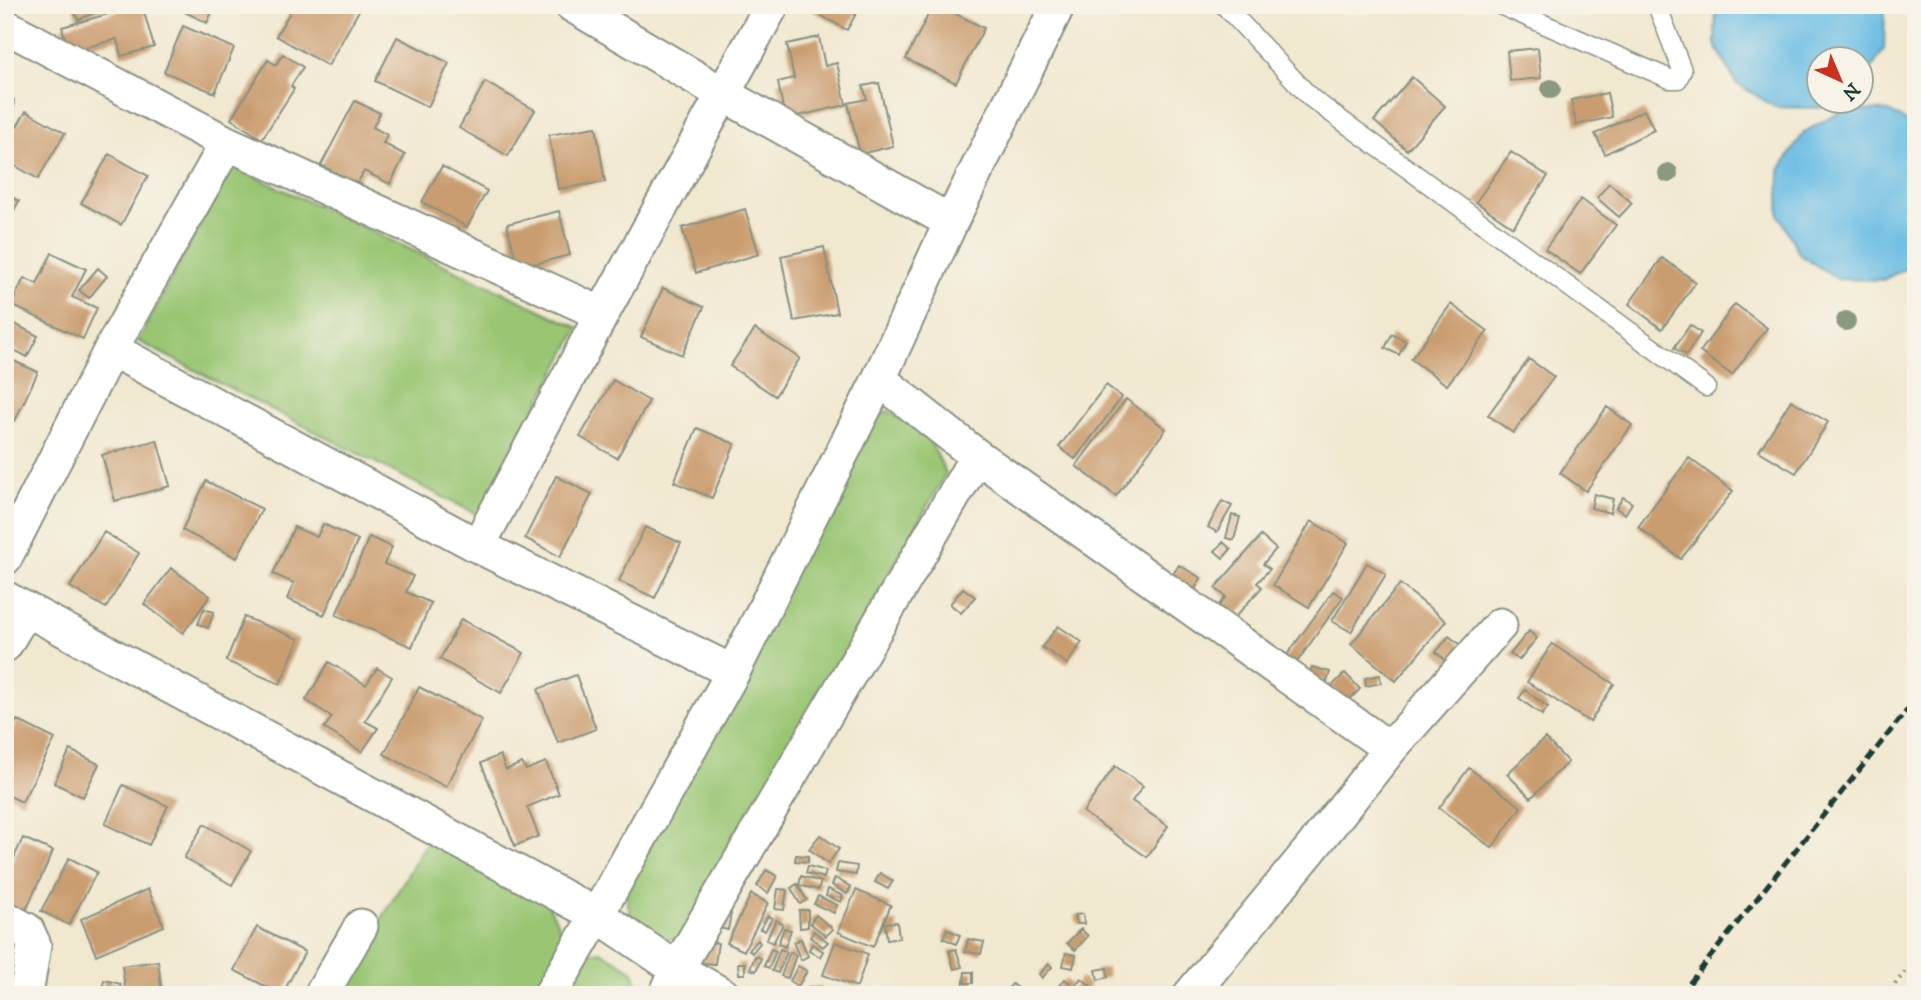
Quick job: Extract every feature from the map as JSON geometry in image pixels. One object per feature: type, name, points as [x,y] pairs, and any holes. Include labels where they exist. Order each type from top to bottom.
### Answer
[{"type":"street","points":[[572,5],[723,94],[951,222]]},
{"type":"street","points":[[478,546],[772,5]]},
{"type":"street","points":[[550,995],[733,672],[879,380],[951,222],[1058,5]]},
{"type":"street","points":[[10,21],[227,143],[602,314]]},
{"type":"street","points":[[5,558],[111,349],[227,143]]},
{"type":"street","points":[[111,349],[478,546],[733,672]]},
{"type":"street","points":[[879,380],[977,456],[1390,749]]},
{"type":"street","points":[[672,982],[977,456]]},
{"type":"street","points":[[5,645],[16,603],[597,915],[672,982],[723,995]]},
{"type":"street","points":[[1190,995],[1390,749],[1500,625]]},
{"type":"street","points":[[5,918],[27,930],[34,945],[26,995]]},
{"type":"street","points":[[321,995],[360,926]]},
{"type":"lane","points":[[1224,5],[1311,98],[1706,387]]},
{"type":"lane","points":[[1500,5],[1671,79],[1678,79],[1682,70],[1657,5]]},
{"type":"path","points":[[1886,995],[1916,958]]},
{"type":"green space","points":[[232,166],[579,328],[478,515],[138,341]]},
{"type":"green space","points":[[889,411],[928,437],[946,473],[683,938],[662,940],[631,918],[623,881],[868,420]]},
{"type":"green space","points":[[428,840],[548,904],[562,932],[554,959],[531,995],[337,995]]},
{"type":"green space","points":[[5,938],[23,947],[16,995],[5,995]]},
{"type":"green space","points":[[601,951],[633,971],[640,995],[558,995],[587,953]]},
{"type":"water","points":[[1716,5],[1885,5],[1884,49],[1876,62],[1876,46],[1806,46],[1806,108],[1775,107],[1736,83],[1715,44]]},
{"type":"water","points":[[1876,111],[1889,111],[1916,128],[1916,263],[1883,280],[1838,279],[1800,255],[1779,215],[1780,170],[1804,132],[1833,116],[1876,116]]},
{"type":"building","points":[[72,5],[113,5],[78,20]]},
{"type":"building","points":[[140,5],[154,47],[121,56],[117,39],[69,52],[62,27]]},
{"type":"building","points":[[198,5],[212,12],[207,23],[175,7]]},
{"type":"building","points":[[294,5],[362,5],[328,66],[276,36]]},
{"type":"building","points":[[802,5],[861,5],[847,30]]},
{"type":"building","points":[[933,5],[984,28],[956,83],[906,59]]},
{"type":"building","points":[[183,26],[234,48],[215,93],[164,72]]},
{"type":"building","points":[[397,37],[449,63],[428,107],[375,81]]},
{"type":"building","points":[[819,37],[825,66],[837,63],[846,105],[785,119],[778,82],[794,78],[787,44]]},
{"type":"building","points":[[1538,48],[1541,78],[1510,81],[1507,51]]},
{"type":"building","points":[[283,54],[303,67],[291,86],[294,89],[262,139],[231,119],[268,60],[276,65]]},
{"type":"building","points":[[1412,77],[1445,106],[1407,150],[1374,121]]},
{"type":"building","points":[[485,82],[535,110],[508,156],[459,128]]},
{"type":"building","points":[[879,83],[893,146],[860,154],[848,103],[867,99],[863,86]]},
{"type":"building","points":[[1607,93],[1612,117],[1576,125],[1571,100]]},
{"type":"building","points":[[5,99],[14,100],[11,131],[5,130]]},
{"type":"building","points":[[355,101],[380,113],[373,127],[387,135],[383,143],[405,155],[390,184],[364,171],[357,184],[321,165]]},
{"type":"building","points":[[1644,110],[1654,130],[1605,154],[1595,134]]},
{"type":"building","points":[[26,111],[65,133],[38,179],[5,160],[5,147]]},
{"type":"building","points":[[596,127],[605,182],[558,189],[549,135]]},
{"type":"building","points":[[1511,152],[1548,176],[1513,227],[1476,202]]},
{"type":"building","points":[[109,154],[148,176],[121,225],[81,203]]},
{"type":"building","points":[[442,166],[487,191],[467,227],[422,202]]},
{"type":"building","points":[[1609,183],[1632,203],[1619,217],[1597,198]]},
{"type":"building","points":[[5,194],[19,201],[10,217],[5,215]]},
{"type":"building","points":[[1581,199],[1616,225],[1580,274],[1545,249]]},
{"type":"building","points":[[745,209],[759,254],[696,273],[682,228]]},
{"type":"building","points":[[559,211],[570,255],[518,268],[507,224]]},
{"type":"building","points":[[5,226],[12,230],[5,242]]},
{"type":"building","points":[[824,247],[837,313],[794,321],[781,256]]},
{"type":"building","points":[[52,253],[86,269],[72,297],[97,308],[83,339],[11,305],[24,278],[37,284]]},
{"type":"building","points":[[1662,258],[1696,282],[1662,329],[1629,304]]},
{"type":"building","points":[[98,268],[107,276],[89,298],[79,290]]},
{"type":"building","points":[[663,288],[704,307],[682,355],[641,337]]},
{"type":"building","points":[[1451,304],[1488,331],[1447,385],[1411,359]]},
{"type":"building","points":[[1735,304],[1767,328],[1732,375],[1700,352]]},
{"type":"building","points":[[5,319],[38,336],[27,357],[5,345]]},
{"type":"building","points":[[1690,325],[1701,333],[1686,355],[1674,348]]},
{"type":"building","points":[[755,329],[800,358],[775,396],[730,366]]},
{"type":"building","points":[[1392,334],[1406,341],[1399,355],[1385,348]]},
{"type":"building","points":[[5,357],[38,372],[15,421],[5,416]]},
{"type":"building","points":[[1529,359],[1554,377],[1513,433],[1488,415]]},
{"type":"building","points":[[613,380],[649,401],[617,458],[580,437]]},
{"type":"building","points":[[1106,385],[1122,397],[1075,459],[1059,447]]},
{"type":"building","points":[[1126,399],[1166,429],[1116,496],[1076,466]]},
{"type":"building","points":[[1791,400],[1828,422],[1796,473],[1759,451]]},
{"type":"building","points":[[1607,407],[1632,425],[1586,491],[1560,473]]},
{"type":"building","points":[[697,428],[735,444],[712,498],[674,482]]},
{"type":"building","points":[[157,440],[170,486],[115,501],[102,455]]},
{"type":"building","points":[[1689,458],[1733,491],[1681,559],[1638,527]]},
{"type":"building","points":[[556,476],[592,494],[560,557],[525,538]]},
{"type":"building","points":[[206,481],[262,509],[237,558],[182,530]]},
{"type":"building","points":[[1594,494],[1613,499],[1610,513],[1591,508]]},
{"type":"building","points":[[1623,497],[1632,503],[1625,514],[1616,508]]},
{"type":"building","points":[[1222,501],[1232,506],[1217,532],[1208,527]]},
{"type":"building","points":[[1232,515],[1240,517],[1234,540],[1226,538]]},
{"type":"building","points":[[1311,521],[1348,543],[1309,607],[1273,585]]},
{"type":"building","points":[[323,524],[358,540],[324,615],[287,599],[294,583],[273,574],[294,527],[317,537]]},
{"type":"building","points":[[645,527],[681,543],[655,598],[619,581]]},
{"type":"building","points":[[104,532],[139,553],[106,608],[70,587]]},
{"type":"building","points":[[1261,536],[1276,549],[1263,564],[1270,569],[1257,583],[1262,587],[1227,626],[1212,613],[1226,597],[1215,588]]},
{"type":"building","points":[[369,537],[392,547],[384,564],[413,576],[406,592],[431,603],[412,647],[336,615]]},
{"type":"building","points":[[1223,542],[1231,549],[1223,558],[1215,551]]},
{"type":"building","points":[[1367,563],[1386,574],[1351,632],[1332,621]]},
{"type":"building","points":[[1179,565],[1201,578],[1189,599],[1166,585]]},
{"type":"building","points":[[171,568],[210,596],[183,633],[144,604]]},
{"type":"building","points":[[1400,584],[1446,621],[1396,681],[1351,644]]},
{"type":"building","points":[[963,588],[975,597],[961,613],[950,604]]},
{"type":"building","points":[[1333,591],[1343,597],[1292,669],[1282,662]]},
{"type":"building","points":[[204,609],[214,612],[208,628],[198,624]]},
{"type":"building","points":[[244,617],[299,639],[280,684],[226,661]]},
{"type":"building","points":[[461,619],[524,653],[501,693],[440,659]]},
{"type":"building","points":[[1058,626],[1082,642],[1067,664],[1042,647]]},
{"type":"building","points":[[1529,631],[1537,638],[1519,660],[1510,654]]},
{"type":"building","points":[[1449,636],[1464,648],[1450,664],[1436,652]]},
{"type":"building","points":[[1552,644],[1614,684],[1590,722],[1527,682]]},
{"type":"building","points":[[329,662],[366,685],[377,668],[392,677],[365,721],[378,728],[362,752],[324,728],[332,717],[306,700]]},
{"type":"building","points":[[1312,667],[1330,672],[1327,682],[1309,676]]},
{"type":"building","points":[[1345,673],[1360,689],[1346,703],[1331,687]]},
{"type":"building","points":[[576,675],[596,729],[558,743],[538,689]]},
{"type":"building","points":[[1380,675],[1381,683],[1366,686],[1365,678]]},
{"type":"building","points":[[419,687],[482,720],[446,787],[384,754]]},
{"type":"building","points":[[1525,690],[1548,707],[1542,715],[1519,698]]},
{"type":"building","points":[[17,720],[55,739],[22,802],[5,794],[5,743]]},
{"type":"building","points":[[1545,738],[1568,762],[1531,798],[1507,774]]},
{"type":"building","points":[[70,750],[99,764],[83,797],[54,783]]},
{"type":"building","points":[[500,755],[506,770],[522,763],[526,770],[546,762],[559,794],[527,807],[539,836],[515,846],[481,763]]},
{"type":"building","points":[[1115,766],[1143,786],[1132,801],[1168,826],[1147,857],[1083,812]]},
{"type":"building","points":[[1469,768],[1521,807],[1492,848],[1439,808]]},
{"type":"building","points":[[123,785],[168,806],[149,845],[105,824]]},
{"type":"building","points":[[204,824],[251,851],[232,885],[184,858]]},
{"type":"building","points":[[820,835],[839,849],[828,864],[809,849]]},
{"type":"building","points":[[23,838],[53,851],[21,921],[5,913],[5,877]]},
{"type":"building","points":[[796,855],[808,856],[808,862],[795,861]]},
{"type":"building","points":[[69,858],[97,872],[69,925],[41,911]]},
{"type":"building","points":[[838,863],[857,866],[856,875],[836,872]]},
{"type":"building","points":[[808,866],[826,871],[824,878],[806,873]]},
{"type":"building","points":[[766,870],[777,876],[768,893],[757,886]]},
{"type":"building","points":[[880,873],[893,881],[888,889],[875,882]]},
{"type":"building","points":[[801,876],[821,882],[818,890],[799,885]]},
{"type":"building","points":[[835,878],[851,887],[847,894],[832,885]]},
{"type":"building","points":[[797,884],[807,900],[800,904],[791,888]]},
{"type":"building","points":[[148,889],[164,926],[96,955],[81,919]]},
{"type":"building","points":[[778,889],[787,890],[784,910],[775,909]]},
{"type":"building","points":[[828,889],[843,896],[841,902],[826,896]]},
{"type":"building","points":[[856,890],[891,905],[873,947],[838,932]]},
{"type":"building","points":[[751,894],[768,903],[744,951],[727,943]]},
{"type":"building","points":[[818,896],[837,905],[834,913],[814,904]]},
{"type":"building","points":[[718,910],[731,913],[728,930],[715,927]]},
{"type":"building","points":[[799,910],[808,910],[808,927],[800,928]]},
{"type":"building","points":[[1083,914],[1084,924],[1077,924],[1075,915]]},
{"type":"building","points":[[816,915],[833,929],[826,936],[810,923]]},
{"type":"building","points":[[768,916],[772,918],[765,931],[760,929]]},
{"type":"building","points":[[776,920],[783,924],[773,943],[766,940]]},
{"type":"building","points":[[897,922],[899,938],[887,940],[885,923]]},
{"type":"building","points":[[257,927],[305,952],[282,995],[234,970]]},
{"type":"building","points":[[784,928],[791,930],[785,947],[778,944]]},
{"type":"building","points":[[947,929],[960,935],[956,944],[943,938]]},
{"type":"building","points":[[1081,929],[1088,936],[1075,950],[1067,943]]},
{"type":"building","points":[[814,931],[828,942],[823,947],[810,937]]},
{"type":"building","points":[[801,939],[808,956],[801,960],[793,942]]},
{"type":"building","points":[[968,939],[984,942],[981,954],[965,952]]},
{"type":"building","points":[[758,940],[760,943],[752,953],[749,950]]},
{"type":"building","points":[[704,941],[718,943],[715,964],[701,963]]},
{"type":"building","points":[[835,942],[868,954],[857,987],[823,975]]},
{"type":"building","points":[[812,944],[823,951],[820,957],[809,950]]},
{"type":"building","points":[[771,949],[776,951],[769,968],[764,966]]},
{"type":"building","points":[[780,949],[787,952],[778,973],[772,971]]},
{"type":"building","points":[[956,949],[962,967],[954,969],[949,951]]},
{"type":"building","points":[[790,952],[796,955],[788,978],[781,976]]},
{"type":"building","points":[[1066,953],[1076,955],[1073,968],[1063,966]]},
{"type":"building","points":[[755,956],[761,958],[756,971],[750,969]]},
{"type":"building","points":[[158,961],[162,995],[126,995],[122,966]]},
{"type":"building","points":[[738,963],[745,963],[745,974],[739,974]]},
{"type":"building","points":[[1049,964],[1052,967],[1042,978],[1039,974]]},
{"type":"building","points":[[798,966],[807,971],[798,986],[790,981]]},
{"type":"building","points":[[1107,968],[1108,977],[1098,980],[1096,970]]},
{"type":"building","points":[[965,972],[973,972],[973,983],[964,983]]},
{"type":"building","points":[[1081,978],[1090,985],[1083,995],[1068,995]]},
{"type":"building","points":[[1065,979],[1072,985],[1063,995],[1059,995],[1054,991]]},
{"type":"building","points":[[104,980],[121,984],[118,995],[102,992]]},
{"type":"building","points":[[1012,984],[1026,995],[1004,995]]},
{"type":"building","points":[[808,987],[821,987],[821,995],[808,995]]},
{"type":"railway","points":[[1680,995],[1916,699]]}]
